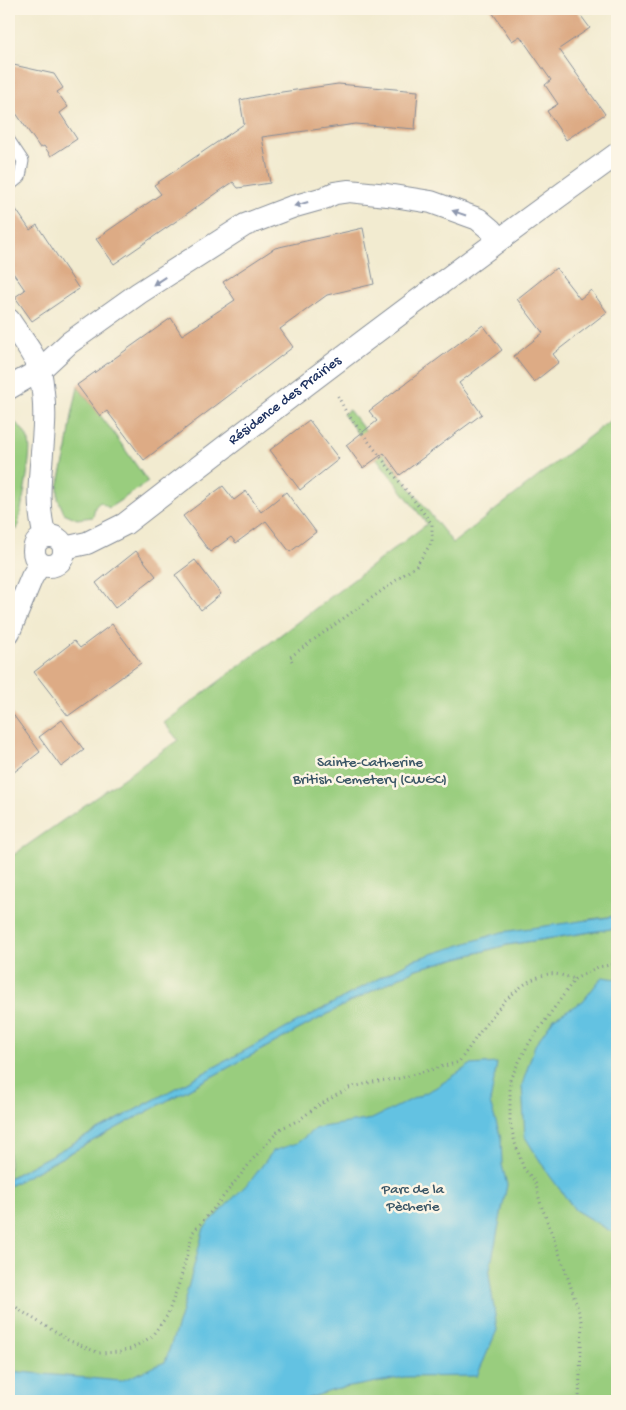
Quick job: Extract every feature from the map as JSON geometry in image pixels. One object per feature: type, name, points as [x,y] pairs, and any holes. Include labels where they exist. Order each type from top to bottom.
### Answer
[{"type":"street","name":"Résidence des Prairies","points":[[64,548],[87,543],[124,524],[499,239],[617,154]]},
{"type":"street","points":[[9,388],[40,370],[69,343],[139,293],[245,225],[335,193],[349,191],[387,194],[431,202],[478,219],[499,239]]},
{"type":"street","points":[[9,320],[40,370],[45,406],[39,503],[41,522],[46,536]]},
{"type":"street","points":[[46,536],[54,536],[64,548],[64,555],[60,562],[54,566],[40,564],[33,552],[39,539],[46,536]]},
{"type":"street","points":[[9,632],[32,577],[40,564]]},
{"type":"lane","points":[[9,140],[23,161],[20,177],[9,186]]},
{"type":"path","points":[[292,661],[290,657],[416,566],[432,542],[432,524],[346,412],[326,371]]},
{"type":"path","points":[[579,1401],[582,1321],[540,1202],[535,1181],[524,1169],[521,1160],[510,1122],[510,1079],[529,1043],[575,979],[598,967],[617,964]]},
{"type":"path","points":[[9,1301],[21,1311],[68,1340],[99,1353],[120,1352],[130,1349],[150,1338],[167,1316],[180,1281],[193,1232],[215,1208],[254,1158],[280,1130],[300,1120],[316,1107],[349,1088],[377,1081],[397,1079],[459,1062],[492,1016],[521,985],[550,974],[575,979]]},
{"type":"green space","points":[[78,387],[148,482],[109,508],[100,502],[95,507],[93,517],[77,519],[64,513],[58,499],[58,487]]},
{"type":"green space","name":"Sainte-Catherine British Cemetery (CWGC)","points":[[349,410],[453,543],[617,415],[617,916],[591,919],[413,960],[9,1178],[9,858],[178,740],[164,723],[427,524],[343,414]]},
{"type":"green space","points":[[9,420],[16,423],[24,431],[30,448],[26,484],[17,530],[9,524]]},
{"type":"green space","name":"Parc de la Pècherie","points":[[617,928],[617,1401],[9,1401],[9,1186],[350,1002],[416,969],[507,945]]},
{"type":"water","points":[[617,916],[617,928],[507,945],[416,969],[350,1002],[9,1186],[9,1178],[413,960],[502,932]]},
{"type":"water","points":[[602,977],[617,979],[617,1235],[575,1210],[547,1172],[525,1137],[522,1085],[535,1045],[554,1018],[583,1001]]},
{"type":"water","points":[[497,1063],[490,1103],[501,1138],[502,1165],[507,1185],[489,1274],[497,1330],[477,1376],[404,1377],[334,1390],[300,1401],[9,1401],[9,1371],[121,1381],[165,1362],[180,1318],[204,1228],[252,1179],[273,1151],[297,1143],[316,1128],[372,1119],[435,1088],[470,1065]]},
{"type":"building","points":[[490,9],[576,9],[590,28],[559,49],[605,114],[566,140],[547,111],[558,104],[545,85],[551,80],[520,36],[512,41]]},
{"type":"building","points":[[9,64],[54,74],[63,88],[57,92],[68,107],[60,113],[77,139],[51,156],[44,146],[40,148],[9,103]]},
{"type":"building","points":[[338,84],[418,91],[415,129],[356,124],[262,137],[270,183],[238,188],[233,182],[114,264],[96,239],[161,194],[154,185],[244,124],[240,100]]},
{"type":"building","points":[[9,199],[30,230],[37,225],[79,289],[32,321],[15,297],[25,290],[9,267]]},
{"type":"building","points":[[363,228],[374,284],[327,295],[280,329],[293,347],[144,460],[107,411],[100,416],[77,385],[171,318],[182,335],[235,300],[223,282],[275,248]]},
{"type":"building","points":[[556,268],[580,299],[591,290],[607,312],[553,354],[559,362],[534,382],[514,356],[543,333],[517,299]]},
{"type":"building","points":[[483,325],[502,350],[459,383],[482,414],[400,475],[384,453],[363,468],[346,445],[377,421],[369,411]]},
{"type":"building","points":[[309,420],[339,459],[300,490],[270,450]]},
{"type":"building","points":[[223,486],[234,500],[246,491],[261,512],[286,492],[316,532],[290,552],[266,521],[236,543],[231,537],[210,552],[183,516]]},
{"type":"building","points":[[136,551],[156,576],[115,608],[96,583]]},
{"type":"building","points":[[195,560],[221,594],[201,610],[175,575]]},
{"type":"building","points":[[112,624],[141,663],[68,716],[34,672],[74,641],[80,648]]},
{"type":"building","points":[[9,709],[40,752],[9,776]]},
{"type":"building","points":[[62,720],[84,750],[61,767],[39,737]]}]
